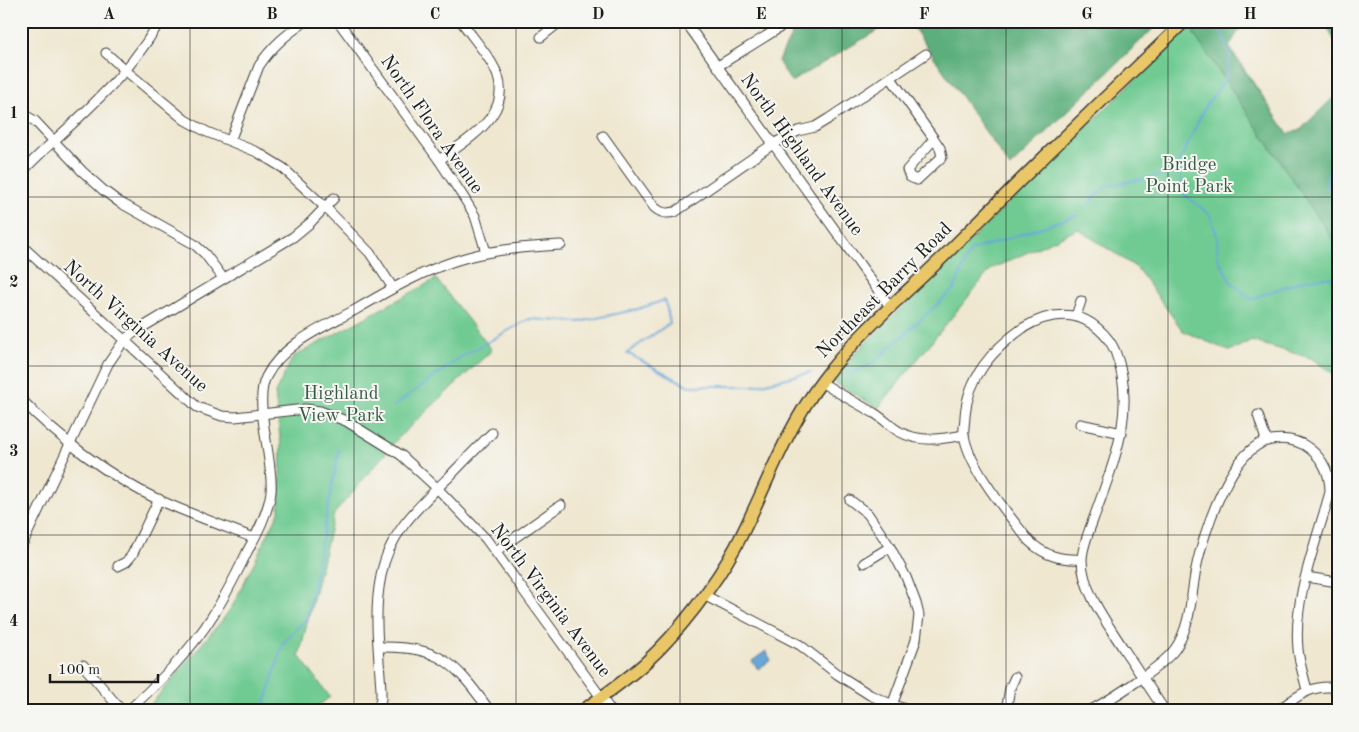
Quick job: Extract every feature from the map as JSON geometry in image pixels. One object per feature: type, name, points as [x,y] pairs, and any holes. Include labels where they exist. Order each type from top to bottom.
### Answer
[{"type":"main road","name":"Northeast Barry Road","points":[[582,711],[644,663],[672,634],[704,595],[735,548],[792,427],[820,382],[853,342],[891,308],[1079,122],[1185,21]]},
{"type":"street","points":[[21,173],[97,100],[125,70],[160,21]]},
{"type":"street","points":[[230,141],[259,66],[264,58],[278,42],[306,21]]},
{"type":"street","name":"North Flora Avenue","points":[[338,21],[439,160],[475,216],[486,252]]},
{"type":"street","points":[[439,160],[485,126],[498,107],[500,98],[499,80],[494,67],[461,21]]},
{"type":"street","points":[[541,37],[561,21]]},
{"type":"street","name":"North Highland Avenue","points":[[685,21],[891,308]]},
{"type":"street","points":[[718,66],[779,28]]},
{"type":"street","points":[[106,53],[185,120],[207,132],[271,159],[295,178],[370,253],[393,288]]},
{"type":"street","points":[[603,136],[654,206],[661,213],[674,212],[773,144],[798,131],[815,127],[926,54]]},
{"type":"street","points":[[890,78],[934,139],[940,148],[942,157],[917,180],[910,177],[907,170],[934,139]]},
{"type":"street","points":[[21,113],[35,121],[103,190],[119,202],[194,244],[205,254],[223,278]]},
{"type":"street","points":[[21,547],[108,364],[125,340],[138,330],[293,237],[310,223],[334,198]]},
{"type":"street","name":"North Virginia Avenue","points":[[21,245],[197,407],[222,416],[235,417],[305,409],[332,414],[401,455],[437,488],[496,551],[611,711]]},
{"type":"street","points":[[128,711],[190,647],[207,624],[234,579],[264,516],[271,493],[261,389],[266,376],[278,359],[304,338],[393,288],[434,268],[486,252],[522,247],[561,245]]},
{"type":"street","points":[[1076,316],[1081,301]]},
{"type":"street","points":[[1082,559],[1061,559],[1050,556],[1038,550],[1029,542],[981,475],[964,435],[970,389],[982,366],[993,353],[1035,321],[1056,315],[1076,316],[1092,324],[1112,345],[1118,361],[1125,396],[1122,433],[1088,535],[1082,559],[1090,592],[1099,611],[1165,711]]},
{"type":"street","points":[[820,382],[874,413],[903,434],[934,440],[964,435]]},
{"type":"street","points":[[21,399],[70,443],[133,486],[158,499],[254,538]]},
{"type":"street","points":[[1258,415],[1266,440]]},
{"type":"street","points":[[1080,424],[1122,433]]},
{"type":"street","points":[[377,711],[381,699],[378,600],[384,561],[393,540],[406,520],[492,433]]},
{"type":"street","points":[[1089,711],[1165,660],[1175,648],[1186,623],[1202,542],[1215,507],[1235,467],[1252,448],[1266,440],[1278,438],[1297,442],[1314,452],[1327,470],[1330,481],[1330,492],[1311,553],[1299,609],[1297,635],[1300,662],[1307,690]]},
{"type":"street","points":[[118,566],[126,562],[132,555],[158,499]]},
{"type":"street","points":[[850,500],[868,514],[890,547],[906,577],[916,603],[918,615],[916,640],[892,708]]},
{"type":"street","points":[[496,551],[561,505]]},
{"type":"street","points":[[864,563],[890,547]]},
{"type":"street","points":[[1306,577],[1338,582]]},
{"type":"street","points":[[704,595],[800,645],[853,685],[892,708],[912,711]]},
{"type":"street","points":[[379,647],[416,649],[446,661],[464,676],[490,711]]},
{"type":"street","points":[[83,665],[122,711]]},
{"type":"street","points":[[1006,711],[1010,688],[1015,676]]},
{"type":"street","points":[[1277,711],[1307,690],[1338,688]]},
{"type":"green space","points":[[799,21],[893,21],[791,82],[778,61]]},
{"type":"green space","points":[[909,21],[1161,21],[1010,167]]},
{"type":"green space","name":"Bridge Point Park","points":[[1195,21],[1212,21],[1298,149],[1338,116],[1338,377],[1311,358],[1251,341],[1229,351],[1183,331],[1137,268],[1078,229],[991,269],[878,408],[834,382],[856,352]]},
{"type":"green space","points":[[1205,21],[1245,21],[1228,48],[1288,134],[1300,130],[1338,93],[1338,247],[1193,33]]},
{"type":"green space","points":[[1324,21],[1338,21],[1338,47]]},
{"type":"green space","name":"Highland View Park","points":[[436,279],[492,350],[399,437],[334,514],[299,656],[330,697],[311,711],[145,711],[233,605],[279,512],[281,446],[275,393],[293,357]]},
{"type":"water","points":[[766,651],[771,660],[758,669],[752,661]]},
{"type":"waterway","points":[[1217,21],[1230,55],[1226,78],[1205,107],[1178,165],[1184,194],[1210,215],[1217,236],[1218,258],[1231,282],[1251,299],[1306,279],[1338,277]]},
{"type":"waterway","points":[[1338,169],[1329,170],[1326,187],[1338,196]]},
{"type":"waterway","points":[[1089,204],[1105,186],[1179,172]]},
{"type":"waterway","points":[[846,375],[872,364],[954,289],[970,251],[1078,215]]},
{"type":"waterway","points":[[394,406],[461,357],[529,319],[579,322],[638,309],[665,300],[670,323],[627,353],[689,386],[754,386],[811,372]]},
{"type":"waterway","points":[[263,711],[283,643],[307,618],[339,450]]}]
